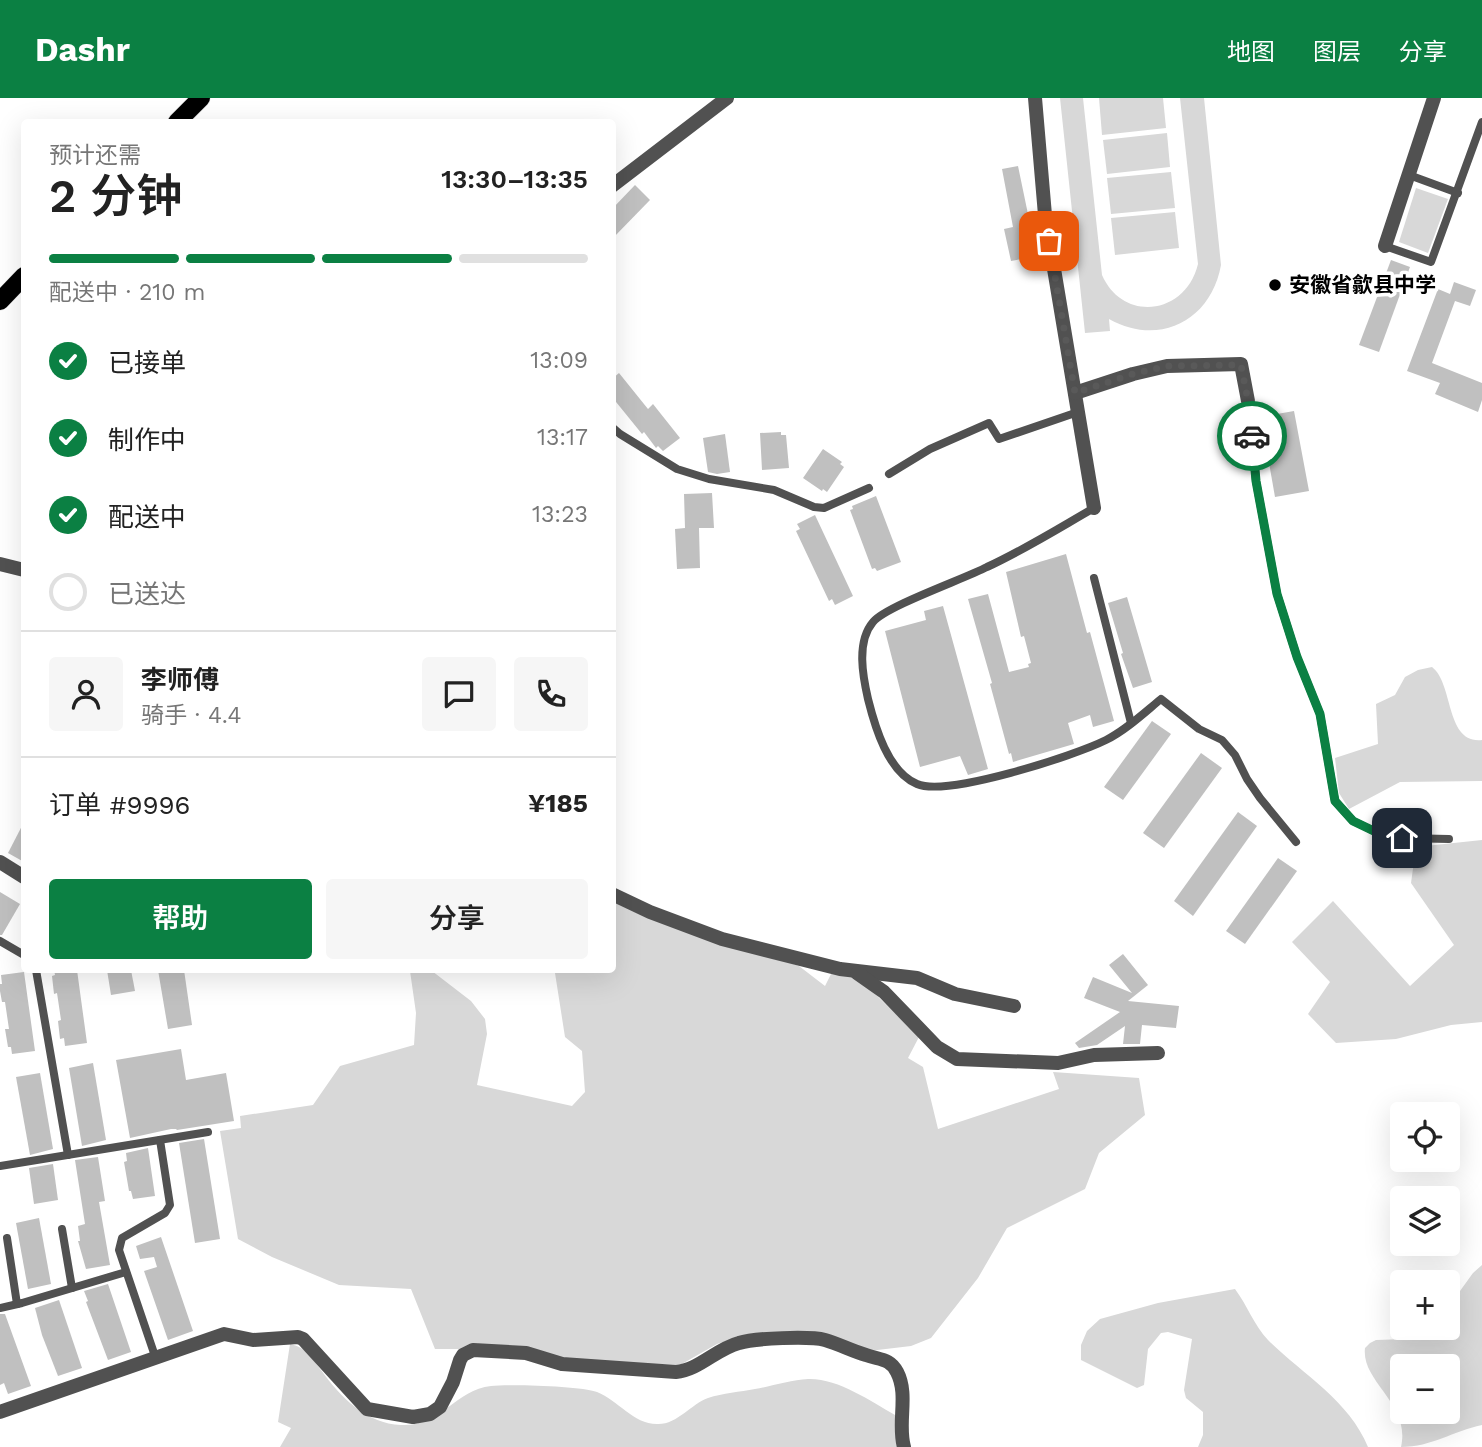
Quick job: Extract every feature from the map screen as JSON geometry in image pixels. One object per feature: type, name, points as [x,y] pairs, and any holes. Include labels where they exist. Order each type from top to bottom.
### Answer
[{"type":"main road","points":[[180,119],[201,98]]},
{"type":"main road","points":[[0,301],[21,279]]},
{"type":"street","points":[[616,183],[727,98]]},
{"type":"street","points":[[1035,98],[1045,215],[1094,508]]},
{"type":"street","points":[[1385,246],[1434,98]]},
{"type":"street","points":[[1075,393],[1167,366],[1241,365],[1248,401]]},
{"type":"street","points":[[0,564],[21,569]]},
{"type":"street","points":[[0,862],[21,875]]},
{"type":"street","points":[[616,896],[650,912],[722,939],[853,971],[917,978],[956,993],[1014,1006]]},
{"type":"street","points":[[853,971],[884,992],[937,1047],[957,1059],[1058,1063],[1094,1055],[1158,1053]]},
{"type":"street","points":[[0,1412],[225,1334],[253,1340],[303,1339],[367,1409],[419,1417],[440,1408],[460,1360],[463,1355],[473,1350],[526,1353],[562,1364],[676,1372],[688,1369],[738,1343],[810,1338],[884,1359],[891,1364],[897,1371],[901,1388],[901,1432],[904,1447]]},
{"type":"lane","points":[[1385,246],[1431,262],[1482,122]]},
{"type":"lane","points":[[1409,175],[1458,193]]},
{"type":"lane","points":[[1248,401],[1256,481],[1277,594],[1297,657],[1320,714],[1335,801],[1353,821],[1378,833],[1402,838],[1449,839]]},
{"type":"lane","points":[[889,474],[930,449],[989,423],[999,439],[1078,412]]},
{"type":"lane","points":[[616,430],[677,469],[698,476],[774,490],[814,507],[824,508],[869,488]]},
{"type":"lane","points":[[1094,508],[989,567],[902,604],[875,619],[863,647],[866,692],[877,732],[893,763],[915,784],[936,787],[968,782],[1054,761],[1107,739],[1161,699],[1199,729],[1222,740],[1236,755],[1260,798],[1296,842]]},
{"type":"lane","points":[[1094,578],[1131,723]]},
{"type":"lane","points":[[0,940],[21,953]]},
{"type":"lane","points":[[37,973],[68,1155]]},
{"type":"lane","points":[[0,1166],[208,1132]]},
{"type":"lane","points":[[156,1359],[119,1250],[122,1238],[165,1213],[170,1205],[160,1140]]},
{"type":"lane","points":[[62,1229],[72,1289]]},
{"type":"lane","points":[[7,1238],[17,1304]]},
{"type":"lane","points":[[0,1308],[126,1272]]},
{"type":"shaded area","points":[[1060,98],[1083,98],[1102,275],[1124,301],[1153,307],[1168,303],[1181,294],[1191,281],[1198,264],[1180,98],[1204,98],[1221,265],[1215,285],[1206,301],[1180,324],[1164,329],[1146,330],[1128,327],[1109,319],[1110,331],[1085,333]]},
{"type":"shaded area","points":[[1099,98],[1163,98],[1166,128],[1102,135]]},
{"type":"shaded area","points":[[1167,133],[1170,167],[1107,174],[1103,140]]},
{"type":"shaded area","points":[[1171,172],[1175,208],[1111,214],[1107,178]]},
{"type":"shaded area","points":[[1416,188],[1448,199],[1428,253],[1399,242]]},
{"type":"shaded area","points":[[1175,212],[1179,248],[1115,255],[1111,218]]},
{"type":"shaded area","points":[[1432,667],[1444,686],[1451,711],[1462,733],[1470,739],[1482,740],[1482,781],[1400,782],[1349,809],[1339,793],[1335,758],[1378,744],[1376,704],[1395,695],[1405,677]]},
{"type":"shaded area","points":[[1482,840],[1482,1022],[1451,1025],[1396,1039],[1336,1043],[1308,1014],[1330,982],[1292,942],[1333,901],[1410,986],[1454,945],[1411,883],[1416,847]]},
{"type":"shaded area","points":[[616,900],[799,966],[825,986],[832,972],[857,976],[919,1037],[908,1058],[923,1067],[938,1129],[1059,1089],[1053,1072],[1139,1078],[1145,1115],[1099,1153],[1085,1189],[1007,1228],[978,1278],[931,1338],[911,1346],[869,1351],[741,1336],[717,1344],[680,1365],[565,1361],[524,1349],[435,1349],[411,1289],[339,1285],[272,1257],[238,1239],[220,1131],[241,1128],[240,1116],[313,1105],[340,1066],[414,1045],[416,1013],[410,973],[435,973],[471,1001],[485,1019],[487,1034],[477,1085],[572,1106],[585,1092],[582,1051],[565,1037],[555,973],[616,973]]},
{"type":"shaded area","points":[[1482,1265],[1482,1425],[1433,1442],[1401,1447],[1400,1424],[1460,1424],[1460,1354],[1390,1354],[1390,1401],[1370,1372],[1365,1348],[1376,1340],[1460,1340],[1460,1291]]},
{"type":"shaded area","points":[[1235,1289],[1268,1340],[1337,1401],[1360,1430],[1368,1447],[1198,1447],[1203,1435],[1203,1412],[1186,1398],[1184,1390],[1192,1339],[1168,1332],[1161,1333],[1148,1349],[1144,1385],[1137,1388],[1081,1360],[1081,1345],[1087,1331],[1100,1319],[1158,1303]]},
{"type":"shaded area","points":[[290,1344],[308,1354],[337,1390],[355,1407],[377,1420],[389,1423],[415,1424],[438,1415],[478,1389],[514,1385],[597,1392],[640,1420],[657,1424],[677,1418],[708,1398],[808,1379],[842,1386],[895,1415],[898,1447],[280,1447],[291,1428],[278,1422]]},
{"type":"building","points":[[1018,166],[1029,219],[1025,220],[1032,257],[1011,261],[1004,229],[1013,227],[1002,169]]},
{"type":"building","points":[[635,185],[650,200],[616,235],[616,205]]},
{"type":"building","points":[[1391,260],[1410,267],[1379,352],[1359,345]]},
{"type":"building","points":[[1454,282],[1476,290],[1470,306],[1455,301],[1432,363],[1482,383],[1482,400],[1478,412],[1435,394],[1440,383],[1407,371],[1438,289],[1450,294]]},
{"type":"building","points":[[619,373],[648,409],[653,404],[680,438],[663,451],[658,446],[656,448],[616,402],[616,376]]},
{"type":"building","points":[[1294,411],[1309,491],[1275,497],[1261,417]]},
{"type":"building","points":[[781,432],[781,435],[786,435],[789,468],[762,470],[760,433]]},
{"type":"building","points":[[725,434],[730,472],[708,472],[703,438]]},
{"type":"building","points":[[823,449],[842,462],[840,464],[844,467],[827,492],[803,478]]},
{"type":"building","points":[[712,493],[714,528],[699,528],[700,568],[677,569],[675,529],[685,528],[684,494]]},
{"type":"building","points":[[876,496],[901,562],[877,571],[872,569],[850,510],[853,509],[852,506]]},
{"type":"building","points":[[815,515],[853,596],[835,605],[832,599],[829,601],[796,531],[800,529],[797,524]]},
{"type":"building","points":[[1066,554],[1114,721],[1093,727],[1090,715],[1068,723],[1074,744],[1013,762],[968,599],[988,594],[1009,672],[1029,667],[1028,664],[1031,663],[1024,636],[1021,637],[1006,572]]},
{"type":"building","points":[[1127,597],[1152,682],[1133,688],[1108,603]]},
{"type":"building","points":[[943,606],[988,769],[968,775],[960,756],[920,767],[885,631],[926,620],[924,611]]},
{"type":"building","points":[[1152,721],[1171,734],[1123,800],[1104,787]]},
{"type":"building","points":[[1201,753],[1222,768],[1164,848],[1143,833]]},
{"type":"building","points":[[1238,812],[1257,826],[1193,916],[1174,901]]},
{"type":"building","points":[[21,828],[21,860],[8,853]]},
{"type":"building","points":[[1278,858],[1297,871],[1245,944],[1226,931]]},
{"type":"building","points":[[0,892],[20,904],[2,935],[0,935]]},
{"type":"building","points":[[1123,954],[1148,985],[1128,1001],[1179,1006],[1176,1028],[1142,1025],[1140,1044],[1123,1044],[1125,1026],[1097,1045],[1079,1048],[1075,1043],[1120,1012],[1084,998],[1093,977],[1132,993],[1109,965]]},
{"type":"building","points":[[24,973],[35,1051],[12,1054],[11,1047],[8,1047],[5,1029],[9,1029],[5,1002],[2,1002],[0,991],[1,975]]},
{"type":"building","points":[[77,973],[87,1043],[65,1046],[64,1038],[60,1039],[58,1021],[61,1020],[52,976]]},
{"type":"building","points":[[107,973],[132,973],[135,991],[111,995]]},
{"type":"building","points":[[159,973],[184,973],[192,1025],[168,1029]]},
{"type":"building","points":[[181,1049],[186,1080],[226,1073],[234,1121],[171,1129],[130,1138],[116,1060]]},
{"type":"building","points":[[93,1063],[106,1140],[82,1146],[69,1068]]},
{"type":"building","points":[[40,1073],[53,1149],[30,1155],[16,1077]]},
{"type":"building","points":[[204,1139],[220,1239],[195,1243],[179,1143]]},
{"type":"building","points":[[148,1148],[155,1196],[133,1199],[124,1162],[127,1161],[126,1153]]},
{"type":"building","points":[[98,1157],[105,1201],[99,1202],[110,1265],[86,1269],[78,1241],[78,1226],[85,1224],[75,1160]]},
{"type":"building","points":[[53,1164],[58,1200],[34,1204],[29,1168]]},
{"type":"building","points":[[39,1218],[51,1284],[28,1289],[16,1223]]},
{"type":"building","points":[[161,1237],[193,1331],[168,1340],[144,1271],[157,1267],[154,1257],[140,1259],[136,1246]]},
{"type":"building","points":[[108,1284],[131,1352],[108,1360],[84,1291]]},
{"type":"building","points":[[59,1300],[82,1368],[58,1376],[35,1308]]},
{"type":"building","points":[[0,1314],[5,1314],[31,1386],[8,1394],[4,1383],[0,1385]]},
{"type":"way so far","points":[[1049,241],[1075,393],[1167,366],[1241,365],[1252,436]]},
{"type":"place","name":"安徽省歙县中学","points":[[1275,285]]},
{"type":"route","points":[[1252,436],[1256,481],[1277,594],[1297,657],[1320,714],[1335,801],[1353,821],[1378,833],[1402,838]]}]
